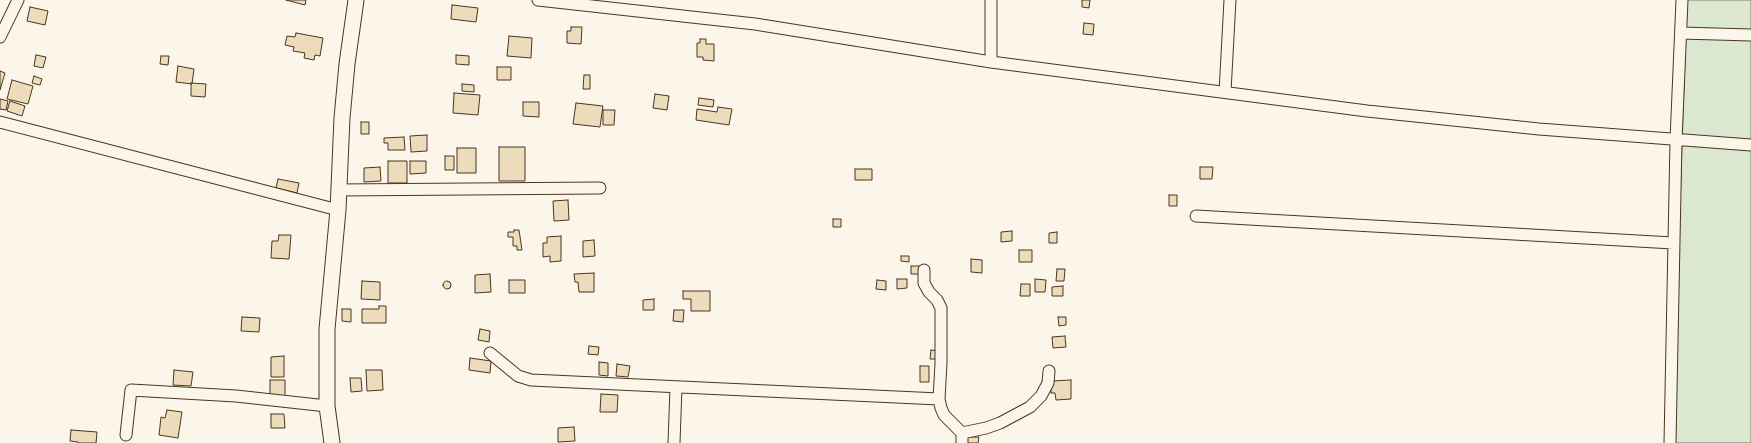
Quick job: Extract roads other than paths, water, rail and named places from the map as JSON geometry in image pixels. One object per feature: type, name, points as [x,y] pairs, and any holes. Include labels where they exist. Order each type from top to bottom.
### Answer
[{"type":"street","points":[[0,37],[18,0]]},
{"type":"street","points":[[332,443],[327,406],[326,329],[338,210],[347,64],[356,0]]},
{"type":"street","points":[[538,0],[746,23],[991,62],[1367,111],[1676,140],[1751,145]]},
{"type":"street","points":[[991,0],[991,62]]},
{"type":"street","points":[[1225,92],[1230,0]]},
{"type":"street","points":[[1670,443],[1673,242],[1682,0]]},
{"type":"street","points":[[1681,33],[1751,35]]},
{"type":"street","points":[[0,122],[338,210]]},
{"type":"street","points":[[338,190],[600,188]]},
{"type":"street","points":[[1196,216],[1673,242]]},
{"type":"street","points":[[924,270],[924,283],[941,308],[939,399],[941,408],[944,415],[962,438],[1000,423],[1030,407],[1041,396],[1048,383],[1049,371]]},
{"type":"street","points":[[490,353],[518,376],[531,380],[939,399]]},
{"type":"street","points":[[674,443],[676,387]]},
{"type":"street","points":[[126,435],[131,390],[236,396],[327,406]]}]
